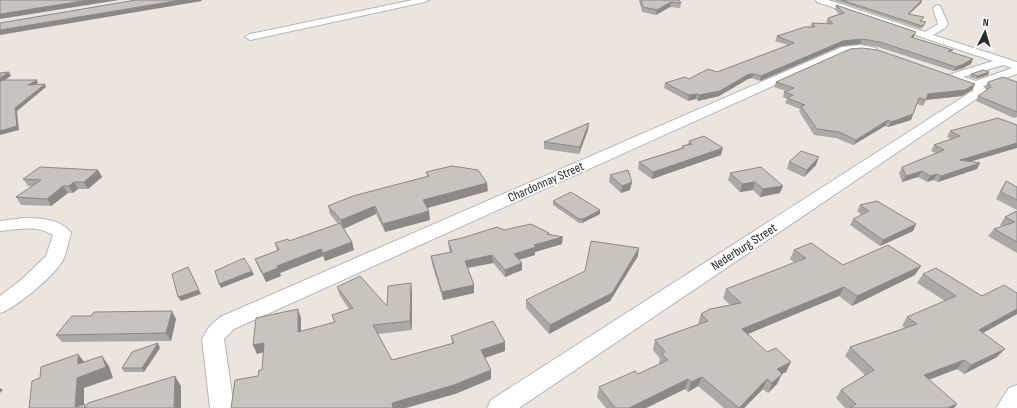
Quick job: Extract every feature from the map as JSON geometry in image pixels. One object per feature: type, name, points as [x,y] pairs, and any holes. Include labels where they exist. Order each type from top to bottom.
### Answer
[{"type":"street","points":[[250,37],[425,0]]},
{"type":"street","points":[[820,0],[1017,66]]},
{"type":"street","points":[[926,35],[943,24],[937,8]]},
{"type":"street","name":"Chardonnay Street","points":[[222,408],[213,339],[216,333],[227,323],[846,49],[868,49],[885,54]]},
{"type":"street","points":[[1004,61],[949,76],[976,85],[1017,70]]},
{"type":"street","name":"Nederburg Street","points":[[499,408],[982,92],[976,85]]},
{"type":"street","points":[[0,226],[39,223],[53,226],[62,233],[54,258],[28,285],[0,306]]},
{"type":"street","points":[[1008,408],[1017,396]]},
{"type":"building","points":[[0,0],[89,0],[0,14]]},
{"type":"building","points":[[136,0],[181,0],[0,30],[0,23]]},
{"type":"building","points":[[641,0],[679,0],[681,3],[671,2],[657,10],[643,7]]},
{"type":"building","points":[[841,0],[922,0],[908,14],[924,17],[920,21],[926,22],[922,26]]},
{"type":"building","points":[[836,5],[916,32],[911,37],[953,50],[948,51],[973,59],[956,67],[880,42],[862,39],[843,41],[761,76],[749,74],[720,91],[699,95],[689,95],[665,83],[685,77],[689,79],[708,69],[717,72],[794,43],[777,36],[805,27],[815,27],[812,23],[833,24],[828,18],[844,13]]},
{"type":"building","points":[[862,48],[878,50],[975,84],[965,90],[928,94],[926,100],[919,98],[913,114],[891,122],[888,120],[856,140],[839,132],[817,129],[801,106],[805,105],[787,98],[793,95],[784,92],[794,88],[776,82],[850,49]]},
{"type":"building","points":[[983,70],[989,72],[978,76],[971,74]]},
{"type":"building","points":[[9,72],[0,78],[0,73]]},
{"type":"building","points":[[1003,77],[1017,82],[1017,112],[978,96],[991,87],[988,82]]},
{"type":"building","points":[[3,80],[37,80],[28,85],[45,84],[15,108],[17,126],[0,131],[0,82]]},
{"type":"building","points":[[998,118],[1017,125],[1017,143],[960,160],[980,163],[941,176],[937,174],[930,176],[922,171],[906,176],[902,167],[944,150],[934,145],[960,136],[950,131]]},
{"type":"building","points":[[589,123],[580,147],[544,142]]},
{"type":"building","points":[[704,136],[723,148],[653,172],[639,162],[684,148],[682,146],[692,144],[689,141]]},
{"type":"building","points":[[801,151],[819,157],[807,170],[789,162]]},
{"type":"building","points":[[452,166],[478,170],[487,183],[423,200],[429,211],[383,224],[375,206],[341,220],[328,206],[353,196],[429,176],[426,172]]},
{"type":"building","points":[[40,167],[98,170],[84,182],[74,182],[69,186],[63,186],[47,199],[16,197],[41,180],[23,179]]},
{"type":"building","points":[[761,167],[783,186],[763,189],[755,182],[742,184],[730,173]]},
{"type":"building","points":[[628,170],[632,182],[622,186],[610,175]]},
{"type":"building","points":[[1006,181],[1017,187],[1017,200],[1001,192]]},
{"type":"building","points":[[571,192],[600,210],[583,219],[579,219],[553,201]]},
{"type":"building","points":[[877,201],[916,224],[883,240],[853,219],[869,211],[860,205]]},
{"type":"building","points":[[1017,211],[1017,242],[994,229],[1015,222],[1005,217]]},
{"type":"building","points":[[340,223],[352,242],[323,253],[321,249],[277,266],[278,268],[263,274],[255,259],[279,250],[275,243],[288,239],[289,241]]},
{"type":"building","points":[[531,224],[549,233],[547,234],[563,237],[534,245],[536,247],[514,254],[522,263],[505,270],[492,255],[465,261],[474,285],[442,292],[431,256],[452,252],[448,241],[497,227],[504,230]]},
{"type":"building","points":[[591,241],[639,248],[612,293],[550,325],[526,300],[585,271]]},
{"type":"building","points":[[811,243],[843,265],[888,245],[921,266],[857,296],[844,287],[742,329],[767,352],[776,348],[791,362],[777,369],[782,374],[772,383],[767,379],[739,408],[702,377],[691,382],[688,379],[629,408],[615,408],[599,387],[635,371],[638,374],[668,360],[662,354],[665,352],[655,340],[708,321],[701,314],[710,309],[741,303],[726,289],[806,258],[794,250]]},
{"type":"building","points":[[244,258],[252,271],[219,284],[215,271]]},
{"type":"building","points":[[188,267],[199,290],[178,297],[172,274]]},
{"type":"building","points":[[936,268],[982,296],[1004,285],[1017,293],[1017,309],[979,330],[1005,349],[971,365],[964,360],[924,375],[957,404],[947,408],[850,408],[856,404],[841,390],[874,370],[850,347],[917,324],[907,317],[956,296],[923,274]]},
{"type":"building","points":[[360,276],[387,306],[388,286],[411,283],[410,321],[373,325],[392,360],[454,343],[451,336],[493,321],[505,342],[481,350],[491,370],[454,385],[392,403],[393,408],[231,408],[235,380],[258,376],[259,370],[262,370],[264,343],[253,345],[256,318],[298,309],[298,332],[335,322],[332,315],[353,308],[337,287]]},
{"type":"building","points":[[172,311],[166,333],[56,335],[72,316],[91,316],[94,312]]},
{"type":"building","points":[[158,343],[142,368],[122,368],[132,352]]},
{"type":"building","points":[[78,354],[78,364],[102,356],[106,367],[77,378],[75,407],[85,404],[85,408],[29,408],[32,381],[40,378],[41,367]]},
{"type":"building","points":[[175,376],[174,408],[85,408],[88,403]]}]
